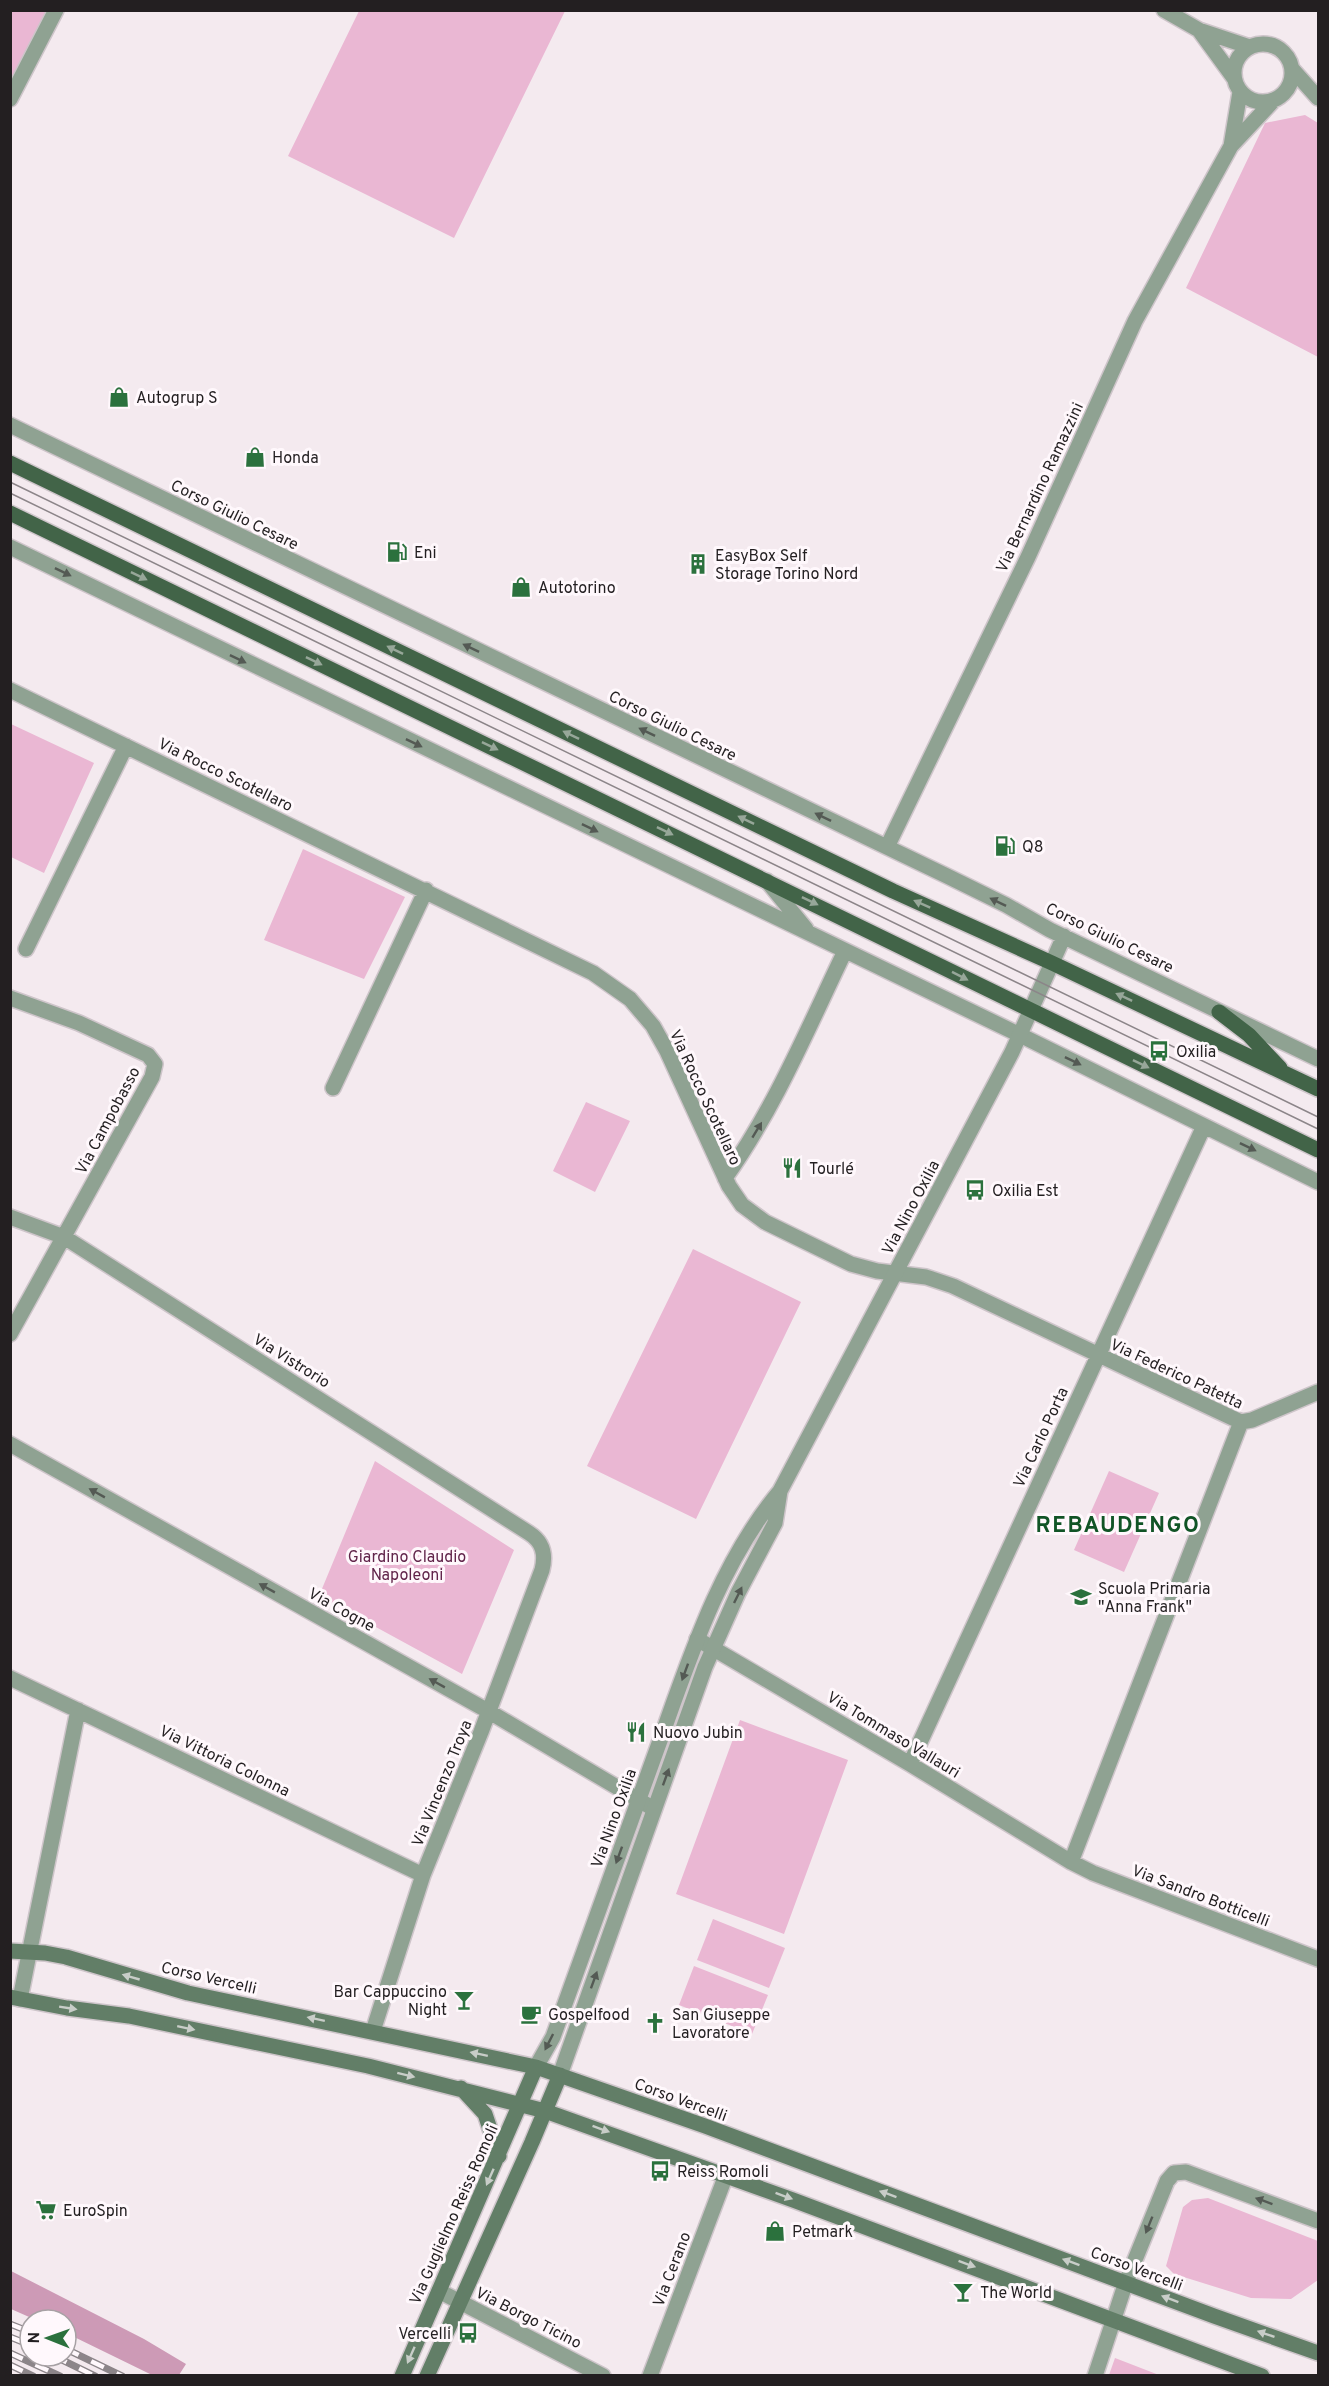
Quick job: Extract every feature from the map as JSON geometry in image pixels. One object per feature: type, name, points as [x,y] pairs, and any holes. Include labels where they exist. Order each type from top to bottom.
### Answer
[{"type":"main road","points":[[10,463],[893,891],[1052,963],[1318,1089]]},
{"type":"main road","points":[[10,513],[1318,1150]]},
{"type":"main road","points":[[1219,1012],[1250,1035],[1286,1074]]},
{"type":"main road","name":"Corso Vercelli","points":[[10,1951],[28,1951],[70,1958],[188,1992],[536,2067],[1318,2352]]},
{"type":"main road","points":[[15,1998],[137,2018],[368,2066],[545,2111],[726,2175],[1262,2376]]},
{"type":"main road","name":"Via Guglielmo Reiss Romoli","points":[[402,2376],[536,2067]]},
{"type":"main road","points":[[427,2376],[560,2075]]},
{"type":"main road","points":[[461,2088],[485,2114],[499,2156]]},
{"type":"street","points":[[10,99],[56,10]]},
{"type":"street","points":[[1164,10],[1199,30],[1250,46],[1269,44],[1278,47],[1290,61],[1293,70],[1316,97]]},
{"type":"street","points":[[1199,30],[1237,85],[1252,101],[1262,103],[1316,97]]},
{"type":"street","points":[[1237,85],[1237,59],[1250,46]]},
{"type":"street","points":[[1276,100],[1288,90],[1293,70]]},
{"type":"street","name":"Via Bernardino Ramazzini","points":[[1231,146],[1237,85]]},
{"type":"street","name":"Via Bernardino Ramazzini","points":[[887,847],[1028,557],[1135,321],[1231,146],[1276,100]]},
{"type":"street","name":"Corso Giulio Cesare","points":[[10,425],[887,847],[1318,1059]]},
{"type":"street","points":[[10,547],[1020,1035],[1318,1182]]},
{"type":"street","name":"Via Rocco Scotellaro","points":[[10,690],[426,890],[615,986],[636,1005],[663,1044],[724,1178],[742,1205],[765,1222],[852,1264],[871,1270],[895,1273]]},
{"type":"street","points":[[26,950],[126,746]]},
{"type":"street","points":[[767,881],[810,934]]},
{"type":"street","points":[[333,1088],[426,890]]},
{"type":"street","name":"Via Nino Oxilia","points":[[536,2067],[553,2037],[697,1639],[721,1585],[758,1517],[780,1491],[1020,1035],[1064,936]]},
{"type":"street","points":[[724,1178],[770,1107],[845,951]]},
{"type":"street","name":"Via Campobasso","points":[[10,998],[79,1023],[148,1055],[155,1064],[152,1077],[10,1334]]},
{"type":"street","name":"Via Carlo Porta","points":[[910,1764],[1204,1126]]},
{"type":"street","name":"Via Vistrorio","points":[[10,1217],[64,1237],[529,1533],[537,1539],[543,1550]]},
{"type":"street","name":"Via Federico Patetta","points":[[895,1273],[928,1277],[954,1286],[1241,1422],[1071,1862]]},
{"type":"street","points":[[1241,1422],[1252,1420],[1318,1392]]},
{"type":"street","name":"Via Cogne","points":[[10,1444],[488,1711],[654,1809]]},
{"type":"street","name":"Via Nino Oxilia","points":[[560,2075],[713,1648],[775,1522],[780,1491]]},
{"type":"street","name":"Via Vincenzo Troya","points":[[373,2031],[423,1875],[542,1570],[543,1550]]},
{"type":"street","name":"Via Tommaso Vallauri","points":[[697,1639],[1071,1862]]},
{"type":"street","name":"Via Vittoria Colonna","points":[[10,1678],[423,1875]]},
{"type":"street","points":[[15,1998],[28,1951],[78,1710]]},
{"type":"street","name":"Via Sandro Botticelli","points":[[1071,1862],[1093,1873],[1318,1959]]},
{"type":"street","points":[[1095,2376],[1126,2282],[1170,2176],[1178,2171],[1318,2221]]},
{"type":"street","name":"Via Cerano","points":[[650,2376],[726,2175]]},
{"type":"street","name":"Via Borgo Ticino","points":[[439,2291],[603,2376]]},
{"type":"green space","points":[[11,11],[53,11],[11,97]]},
{"type":"green space","points":[[359,11],[565,11],[454,238],[288,156]]},
{"type":"green space","points":[[1305,115],[1318,123],[1318,357],[1186,288],[1265,123]]},
{"type":"green space","points":[[11,724],[94,763],[44,873],[11,857]]},
{"type":"green space","points":[[303,849],[405,897],[364,979],[264,940]]},
{"type":"green space","points":[[586,1102],[630,1121],[595,1192],[553,1171]]},
{"type":"green space","points":[[693,1249],[801,1302],[696,1519],[587,1466]]},
{"type":"green space","name":"Giardino Claudio Napoleoni","points":[[375,1461],[514,1550],[462,1674],[319,1596]]},
{"type":"green space","points":[[1109,1471],[1159,1493],[1124,1572],[1074,1550]]},
{"type":"green space","points":[[740,1720],[848,1760],[784,1934],[676,1894]]},
{"type":"green space","points":[[713,1919],[785,1948],[769,1988],[697,1960]]},
{"type":"green space","points":[[694,1966],[768,1995],[752,2034],[679,2005]]},
{"type":"green space","points":[[1208,2198],[1318,2241],[1318,2280],[1291,2299],[1251,2298],[1174,2274],[1166,2266],[1183,2207],[1192,2200]]},
{"type":"green space","points":[[1115,2358],[1159,2375],[1109,2375]]},
{"type":"shaded area","points":[[11,2271],[144,2339],[186,2364],[179,2375],[152,2375],[78,2339],[78,2308],[18,2308],[18,2312],[11,2309]]},
{"type":"tram line","points":[[10,482],[1318,1117]]},
{"type":"tram line","points":[[10,493],[1318,1129]]},
{"type":"railway","points":[[10,2324],[18,2327]]},
{"type":"railway","points":[[10,2337],[18,2340]]},
{"type":"railway","points":[[10,2353],[60,2376]]},
{"type":"railway","points":[[78,2355],[122,2376]]},
{"type":"railway","points":[[10,2365],[33,2376]]},
{"type":"railway","points":[[78,2368],[95,2376]]},
{"type":"place","name":"Autogrup S","points":[[119,397]]},
{"type":"place","name":"Honda","points":[[255,457]]},
{"type":"place","name":"Eni","points":[[397,552]]},
{"type":"place","name":"EasyBox Self Storage Torino Nord","points":[[698,564]]},
{"type":"place","name":"Autotorino","points":[[521,587]]},
{"type":"place","name":"Q8","points":[[1005,846]]},
{"type":"place","name":"Oxilia","points":[[1159,1051]]},
{"type":"place","name":"Tourlé","points":[[792,1168]]},
{"type":"place","name":"Oxilia Est","points":[[975,1190]]},
{"type":"place","name":"Scuola Primaria \"Anna Frank\"","points":[[1081,1597]]},
{"type":"place","name":"Nuovo Jubin","points":[[636,1732]]},
{"type":"place","name":"Bar Cappuccino Night","points":[[464,2000]]},
{"type":"place","name":"Gospelfood","points":[[531,2014]]},
{"type":"place","name":"San Giuseppe Lavoratore","points":[[655,2023]]},
{"type":"place","name":"Reiss Romoli","points":[[660,2171]]},
{"type":"place","name":"EuroSpin","points":[[46,2210]]},
{"type":"place","name":"Petmark","points":[[775,2231]]},
{"type":"place","name":"The World","points":[[963,2292]]},
{"type":"place","name":"Vercelli","points":[[468,2333]]},
{"type":"district","name":"REBAUDENGO","points":[[1118,1524]]}]
